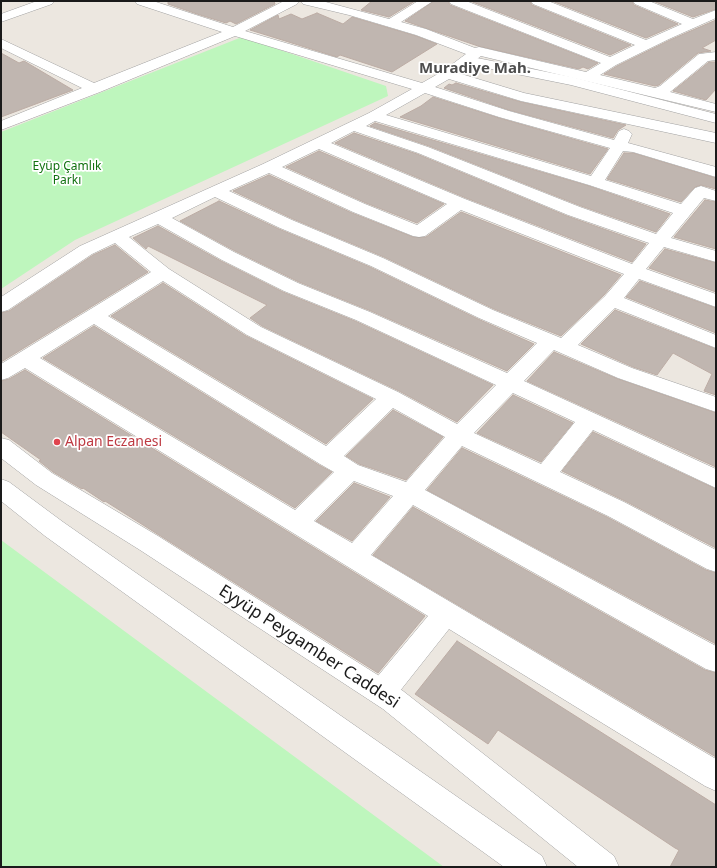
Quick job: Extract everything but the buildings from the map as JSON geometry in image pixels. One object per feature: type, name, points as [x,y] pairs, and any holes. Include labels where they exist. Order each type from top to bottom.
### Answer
[{"type":"street","points":[[1,18],[48,1]]},
{"type":"street","points":[[141,1],[234,32],[424,88],[504,114],[619,146],[635,148],[714,168]]},
{"type":"street","points":[[1,126],[234,32],[293,1]]},
{"type":"street","points":[[307,1],[353,12],[421,32],[471,56],[716,119]]},
{"type":"street","points":[[390,23],[427,1]]},
{"type":"street","points":[[455,1],[611,62]]},
{"type":"street","points":[[536,1],[647,45]]},
{"type":"street","points":[[639,1],[694,24]]},
{"type":"street","points":[[588,76],[611,62],[664,36],[714,17]]},
{"type":"street","points":[[650,30],[664,36]]},
{"type":"street","points":[[1,43],[95,89]]},
{"type":"street","points":[[1,306],[86,250],[269,167],[374,116],[448,74],[479,51],[716,108]]},
{"type":"street","points":[[656,93],[665,89],[704,57],[716,56]]},
{"type":"street","points":[[448,74],[521,97],[716,138]]},
{"type":"street","points":[[374,116],[595,182],[684,212]]},
{"type":"street","points":[[595,182],[619,146],[630,120]]},
{"type":"street","points":[[353,126],[423,150],[574,211],[661,241],[716,257]]},
{"type":"street","points":[[319,143],[459,203],[636,272],[716,301]]},
{"type":"street","points":[[269,167],[359,208],[419,232],[459,203]]},
{"type":"street","points":[[215,191],[286,224],[377,262],[486,314],[625,373],[716,405]]},
{"type":"street","points":[[354,558],[459,435],[511,383],[612,300],[701,192],[716,196]]},
{"type":"street","points":[[158,217],[228,256],[291,287],[363,316],[590,419],[716,479]]},
{"type":"street","points":[[117,236],[163,273],[254,331],[391,397],[459,435],[616,509],[716,562]]},
{"type":"street","points":[[1,373],[163,273]]},
{"type":"street","points":[[612,300],[716,342]]},
{"type":"street","points":[[93,315],[350,471],[409,492],[716,660]]},
{"type":"street","points":[[24,358],[130,420],[296,523],[716,776]]},
{"type":"street","points":[[328,458],[391,397]]},
{"type":"street","points":[[544,476],[590,419]]},
{"type":"street","name":"Eyyüp Peygamber Caddesi","points":[[1,446],[44,479],[149,543],[382,692],[603,867]]},
{"type":"street","points":[[296,523],[350,471]]},
{"type":"street","points":[[1,488],[54,529],[531,867]]},
{"type":"street","points":[[382,692],[446,613]]},
{"type":"green space","name":"Eyüp Çamlık Parkı","points":[[242,37],[386,86],[388,96],[75,240],[1,289],[1,132]]},
{"type":"green space","points":[[1,540],[444,867],[1,867]]},
{"type":"place","name":"Alpan Eczanesi","points":[[57,442]]},
{"type":"district","name":"Muradiye Mah.","points":[[475,69]]}]
